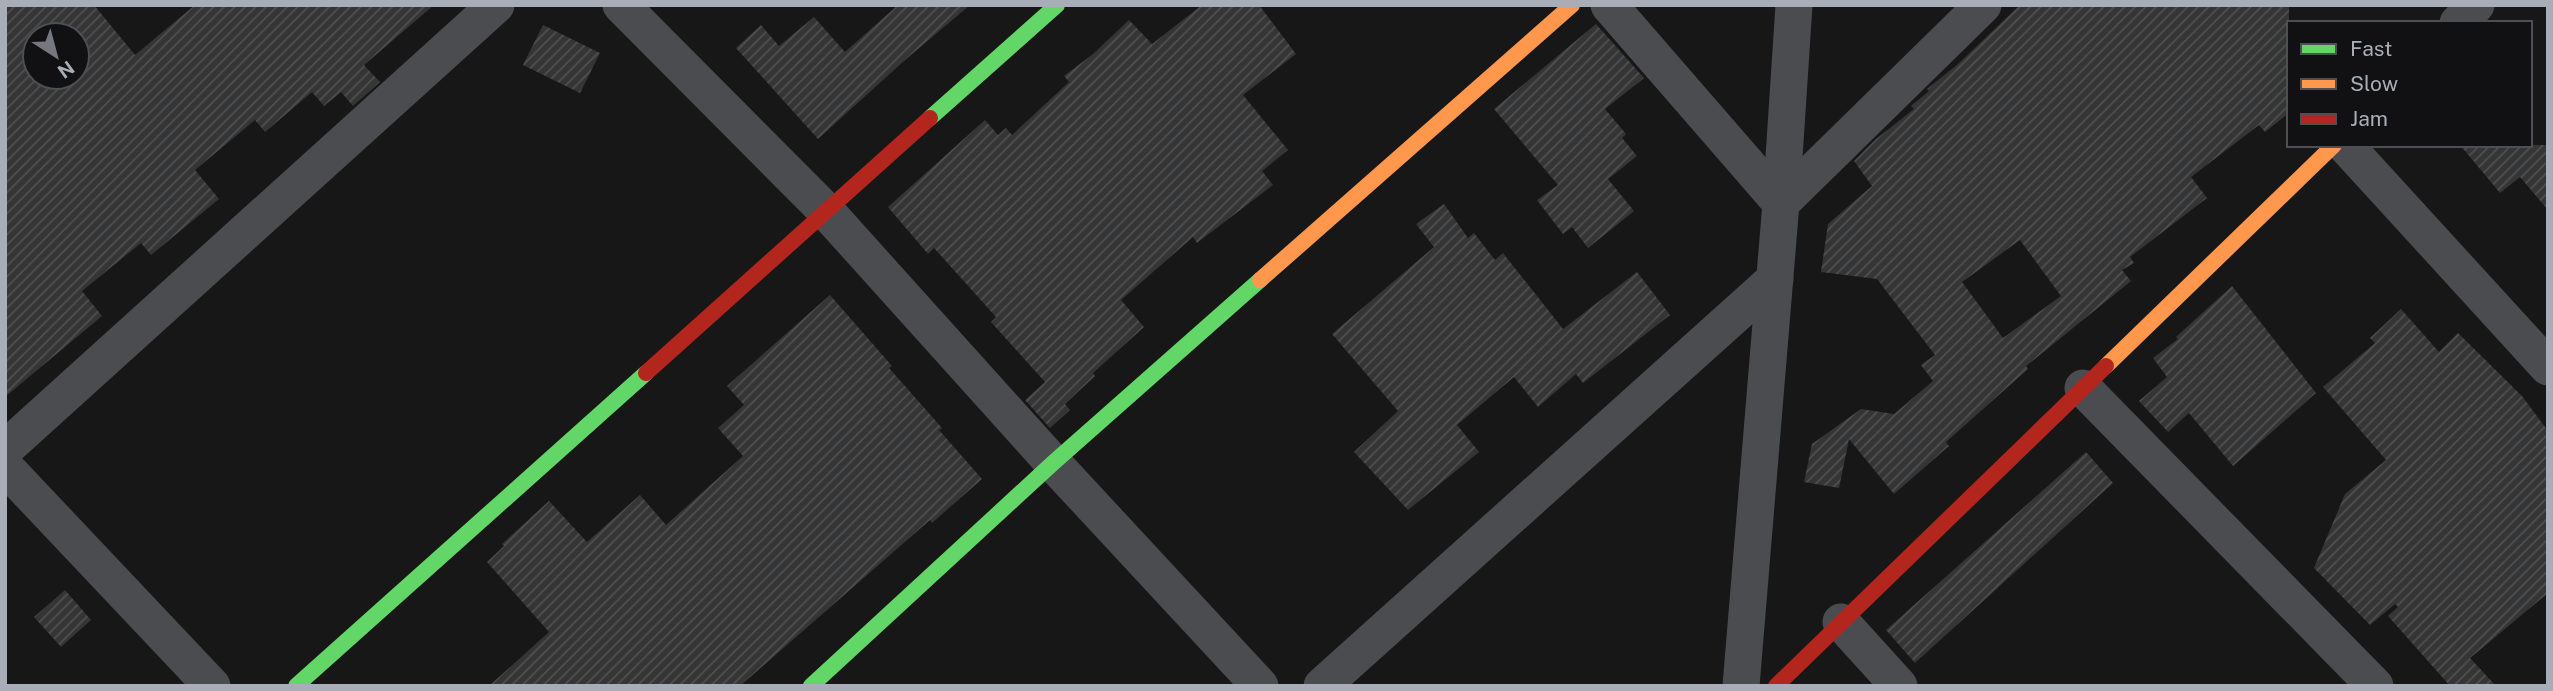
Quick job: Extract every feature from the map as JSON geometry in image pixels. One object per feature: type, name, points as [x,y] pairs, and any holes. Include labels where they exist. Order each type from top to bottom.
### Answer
[{"type":"street","points":[[5,449],[496,5]]},
{"type":"street","points":[[621,5],[827,212],[1259,686]]},
{"type":"street","points":[[296,686],[1057,5]]},
{"type":"street","points":[[811,686],[1053,463],[1572,5]]},
{"type":"street","points":[[1609,5],[1782,203]]},
{"type":"street","points":[[1741,686],[1782,203],[1794,5]]},
{"type":"street","points":[[1782,203],[1983,5]]},
{"type":"street","points":[[1776,686],[2332,147]]},
{"type":"street","points":[[2347,147],[2548,367]]},
{"type":"street","points":[[1322,686],[1774,279]]},
{"type":"street","points":[[2083,388],[2375,686]]},
{"type":"street","points":[[5,467],[212,686]]},
{"type":"street","points":[[1842,622],[1899,686]]},
{"type":"building","points":[[5,5],[94,5],[135,55],[195,5],[434,5],[364,65],[380,82],[353,106],[341,92],[324,106],[312,92],[265,132],[255,120],[195,170],[219,199],[151,255],[141,243],[82,291],[102,316],[5,397]]},
{"type":"building","points":[[898,5],[970,5],[818,139],[736,48],[761,25],[779,46],[814,17],[845,52]]},
{"type":"building","points":[[1202,5],[1259,5],[1296,54],[1243,95],[1288,150],[1262,171],[1273,185],[1197,243],[1193,237],[1121,300],[1144,327],[1093,373],[1095,376],[1065,404],[1070,410],[1050,428],[1025,400],[1045,382],[991,322],[996,317],[934,248],[928,254],[888,207],[985,120],[998,135],[1006,128],[1012,135],[1069,82],[1064,76],[1093,54],[1129,20],[1152,44]]},
{"type":"building","points":[[2020,5],[2289,5],[2287,115],[2265,132],[2259,125],[2191,177],[2207,198],[2130,257],[2134,263],[2122,270],[2131,281],[2026,366],[2028,369],[1946,442],[1949,446],[1894,494],[1849,439],[1839,488],[1804,482],[1812,444],[1861,409],[1894,414],[1933,381],[1921,365],[1935,355],[1877,279],[1821,272],[1828,224],[1872,186],[1854,161],[1876,139],[1914,109],[1911,106],[1929,91],[1927,89],[1958,64]],"holes":[[[2020,240],[2061,296],[2003,338],[1962,282]]]},
{"type":"building","points":[[1596,24],[1644,78],[1605,109],[1626,134],[1622,138],[1637,156],[1608,179],[1634,211],[1588,248],[1572,227],[1563,234],[1537,200],[1558,185],[1494,109]]},
{"type":"building","points":[[543,25],[600,53],[580,93],[523,65]]},
{"type":"building","points":[[2548,145],[2548,210],[2520,177],[2500,193],[2462,147]]},
{"type":"building","points":[[1444,204],[1468,238],[1474,233],[1495,260],[1503,253],[1563,329],[1637,272],[1670,315],[1583,383],[1576,374],[1538,407],[1514,377],[1457,425],[1479,452],[1408,510],[1354,452],[1398,411],[1332,334],[1434,247],[1416,224]]},
{"type":"building","points":[[2232,286],[2316,393],[2233,466],[2189,413],[2168,432],[2139,401],[2167,377],[2153,358],[2178,339],[2176,337]]},
{"type":"building","points":[[830,295],[892,366],[889,368],[982,479],[932,523],[930,520],[740,686],[489,686],[549,632],[487,562],[504,546],[502,544],[549,501],[587,542],[640,495],[666,525],[743,456],[718,428],[744,405],[727,386]]},
{"type":"building","points":[[2401,309],[2439,352],[2458,333],[2522,396],[2548,431],[2548,593],[2470,658],[2496,686],[2450,686],[2388,616],[2398,607],[2395,604],[2370,625],[2314,568],[2345,494],[2386,460],[2323,387],[2375,343],[2370,338]]},
{"type":"building","points":[[2086,452],[2113,483],[1915,663],[1886,630]]},
{"type":"building","points":[[65,590],[91,620],[61,647],[34,617]]},
{"type":"traffic: fast","points":[[930,118],[1057,5]]},
{"type":"traffic: fast","points":[[811,686],[1053,463],[1260,280]]},
{"type":"traffic: fast","points":[[296,686],[646,373]]},
{"type":"traffic: slow","points":[[1260,280],[1572,5]]},
{"type":"traffic: slow","points":[[2106,366],[2332,147]]},
{"type":"traffic: jam","points":[[646,373],[930,118]]},
{"type":"traffic: jam","points":[[1776,686],[2106,366]]}]
